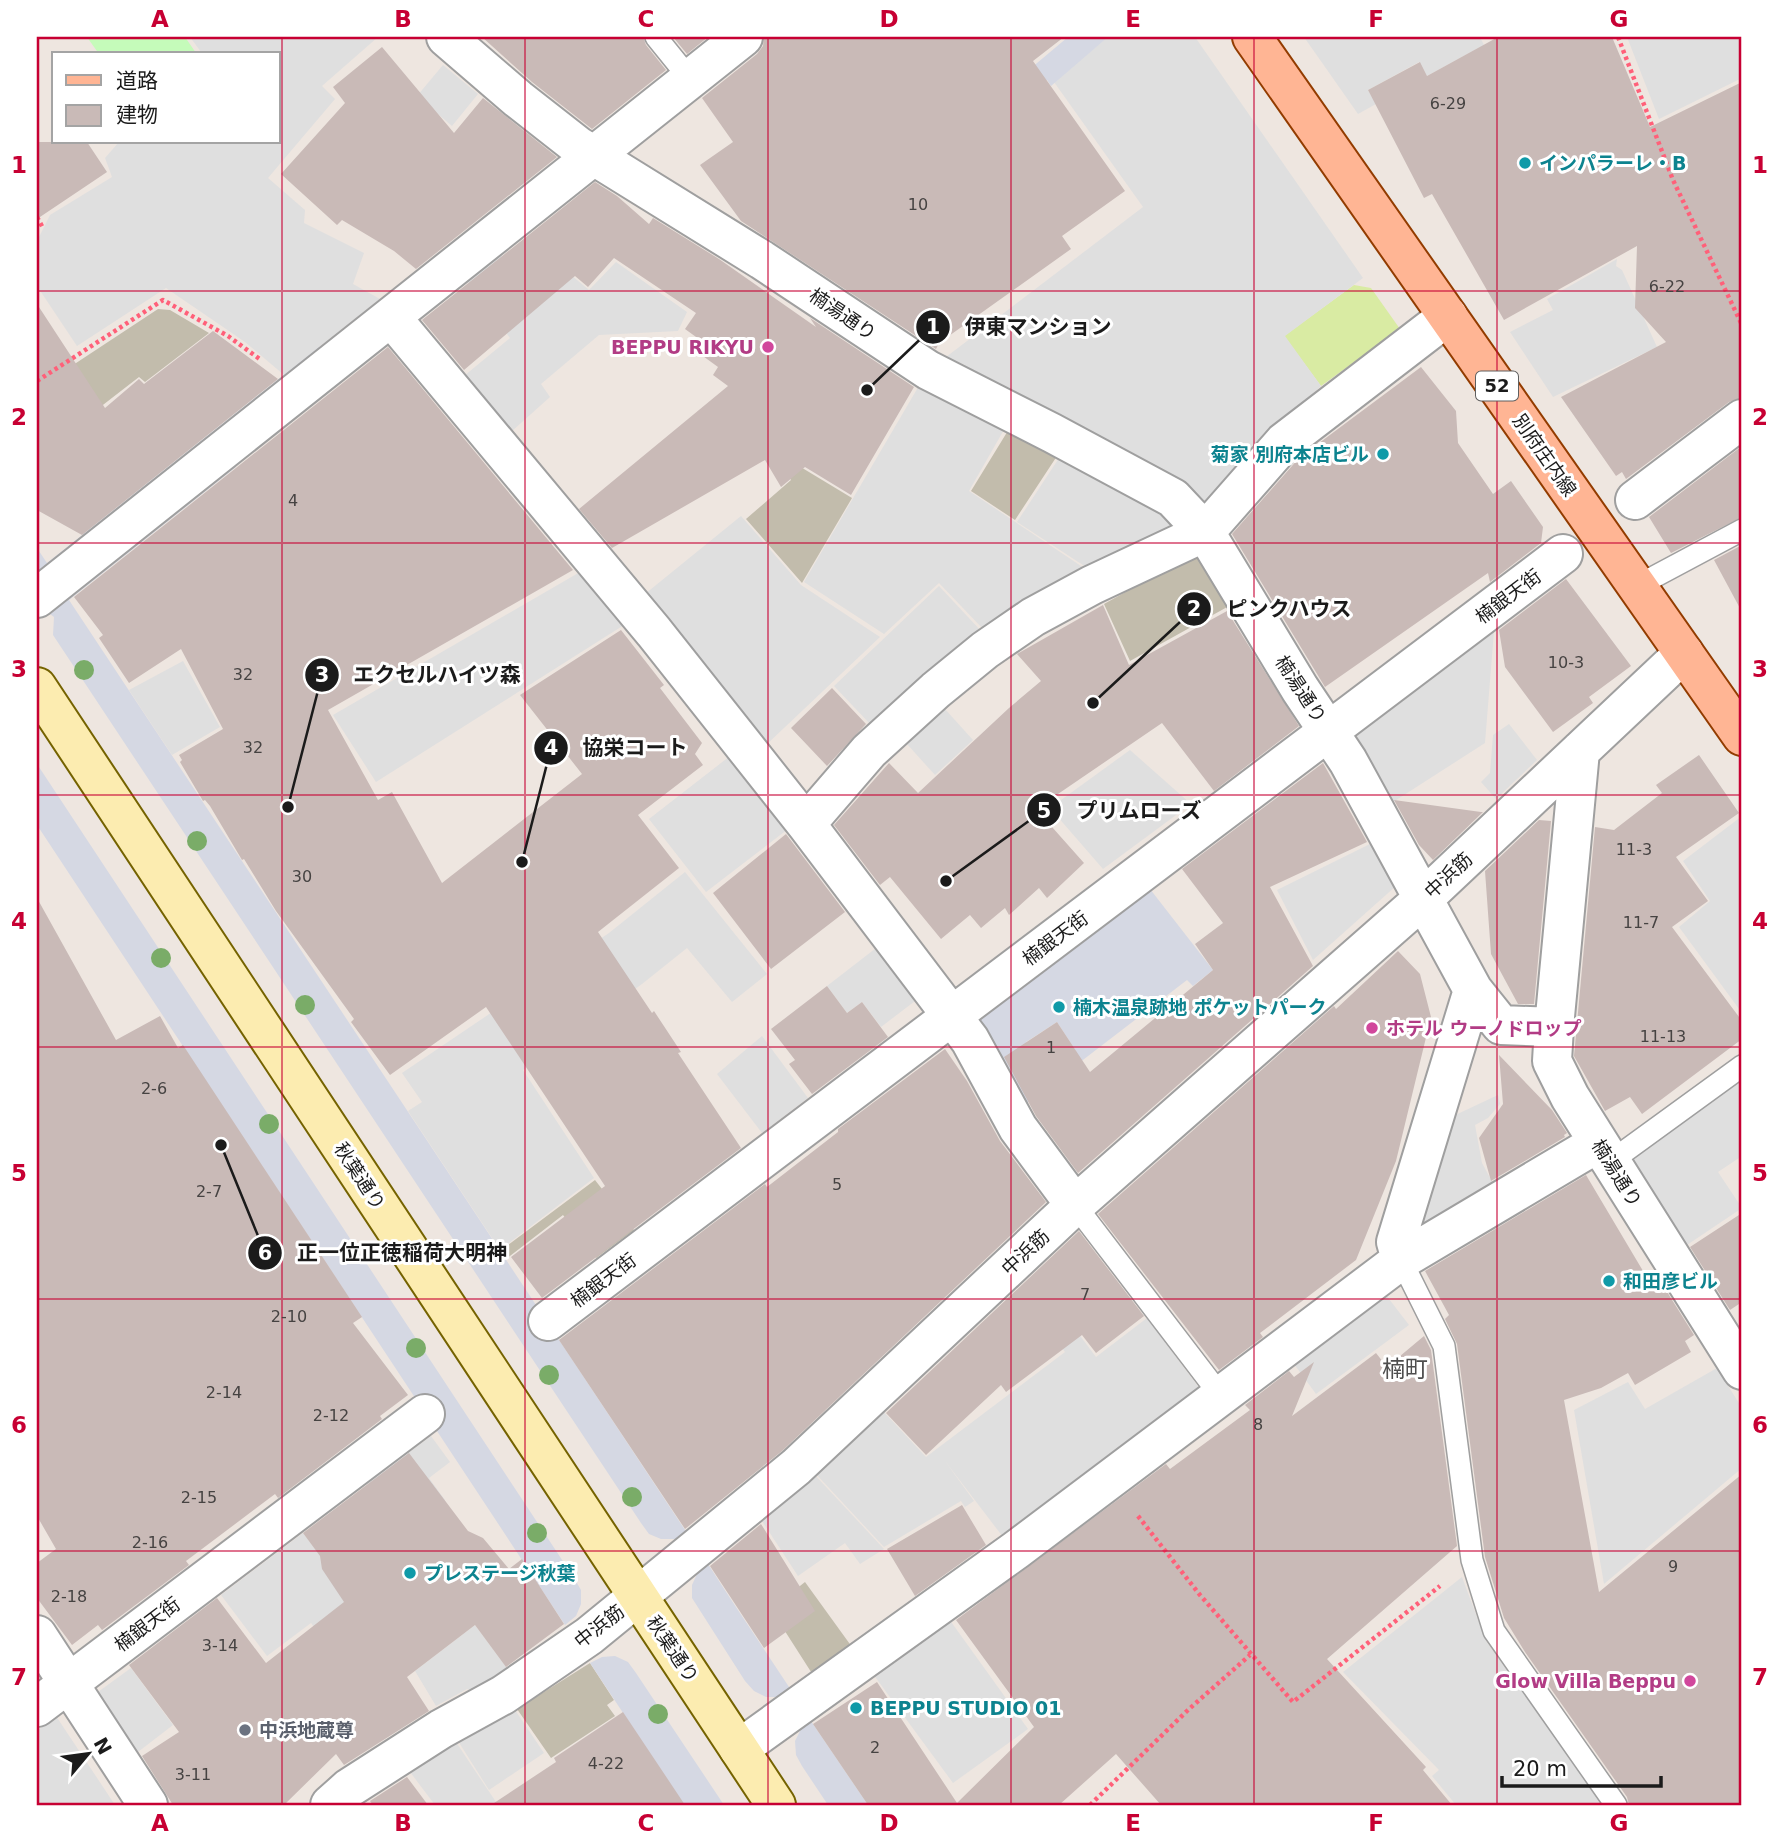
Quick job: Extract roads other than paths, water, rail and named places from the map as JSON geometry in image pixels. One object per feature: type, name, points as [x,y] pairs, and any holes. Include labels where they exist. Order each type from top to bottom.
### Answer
[{"type":"main road","name":"別府庄内線","points":[[1252,37],[1742,736]]},
{"type":"street","name":"楠湯通り","points":[[446,37],[578,146],[762,260],[928,370],[1173,498],[1205,532],[1300,689],[1348,761],[1473,990],[1501,1026],[1554,1027],[1552,1062],[1570,1097],[1742,1370]]},
{"type":"street","points":[[37,598],[743,37]]},
{"type":"street","points":[[806,824],[869,751],[985,650],[1033,617],[1092,584],[1205,532],[1284,442],[1448,316]]},
{"type":"street","points":[[391,317],[654,632],[806,824],[970,1040],[1018,1128],[1075,1205]]},
{"type":"street","points":[[1635,500],[1742,419]]},
{"type":"street","name":"楠銀天街","points":[[548,1321],[1563,554]]},
{"type":"street","name":"中浜筋","points":[[331,1805],[349,1788],[440,1729],[503,1695],[589,1636],[796,1467],[1075,1205],[1423,899],[1684,653]]},
{"type":"street","name":"秋葉通り","points":[[37,687],[776,1805]]},
{"type":"street","points":[[1554,1027],[1580,751]]},
{"type":"street","points":[[1401,1260],[1396,1242],[1473,990]]},
{"type":"street","points":[[739,1749],[1016,1550],[1401,1260],[1604,1152]]},
{"type":"street","name":"楠銀天街","points":[[37,1707],[425,1413]]},
{"type":"street","points":[[37,1635],[148,1805]]},
{"type":"lane","points":[[656,37],[690,79]]},
{"type":"lane","points":[[1637,586],[1742,530]]},
{"type":"lane","points":[[1604,1152],[1742,1066]]},
{"type":"lane","points":[[1075,1205],[1221,1396]]},
{"type":"lane","points":[[1401,1260],[1444,1346],[1472,1560],[1494,1631],[1616,1805]]},
{"type":"place","name":"インパラーレ・B","points":[[1525,163]]},
{"type":"place","name":"BEPPU RIKYU","points":[[768,347]]},
{"type":"place","name":"伊東マンション","points":[[867,390]]},
{"type":"place","name":"菊家 別府本店ビル","points":[[1383,454]]},
{"type":"place","name":"ピンクハウス","points":[[1093,703]]},
{"type":"place","name":"エクセルハイツ森","points":[[288,807]]},
{"type":"place","name":"協栄コート","points":[[522,862]]},
{"type":"place","name":"プリムローズ","points":[[946,881]]},
{"type":"place","name":"楠木温泉跡地 ポケットパーク","points":[[1059,1007]]},
{"type":"place","name":"ホテル ウーノドロップ","points":[[1372,1028]]},
{"type":"place","name":"正一位正徳稲荷大明神","points":[[221,1145]]},
{"type":"place","name":"和田彦ビル","points":[[1609,1281]]},
{"type":"place","name":"プレステージ秋葉","points":[[410,1573]]},
{"type":"place","name":"Glow Villa Beppu","points":[[1690,1681]]},
{"type":"place","name":"BEPPU STUDIO 01","points":[[856,1708]]},
{"type":"place","name":"中浜地蔵尊","points":[[245,1730]]},
{"type":"district","name":"楠町","points":[[1405,1369]]}]
